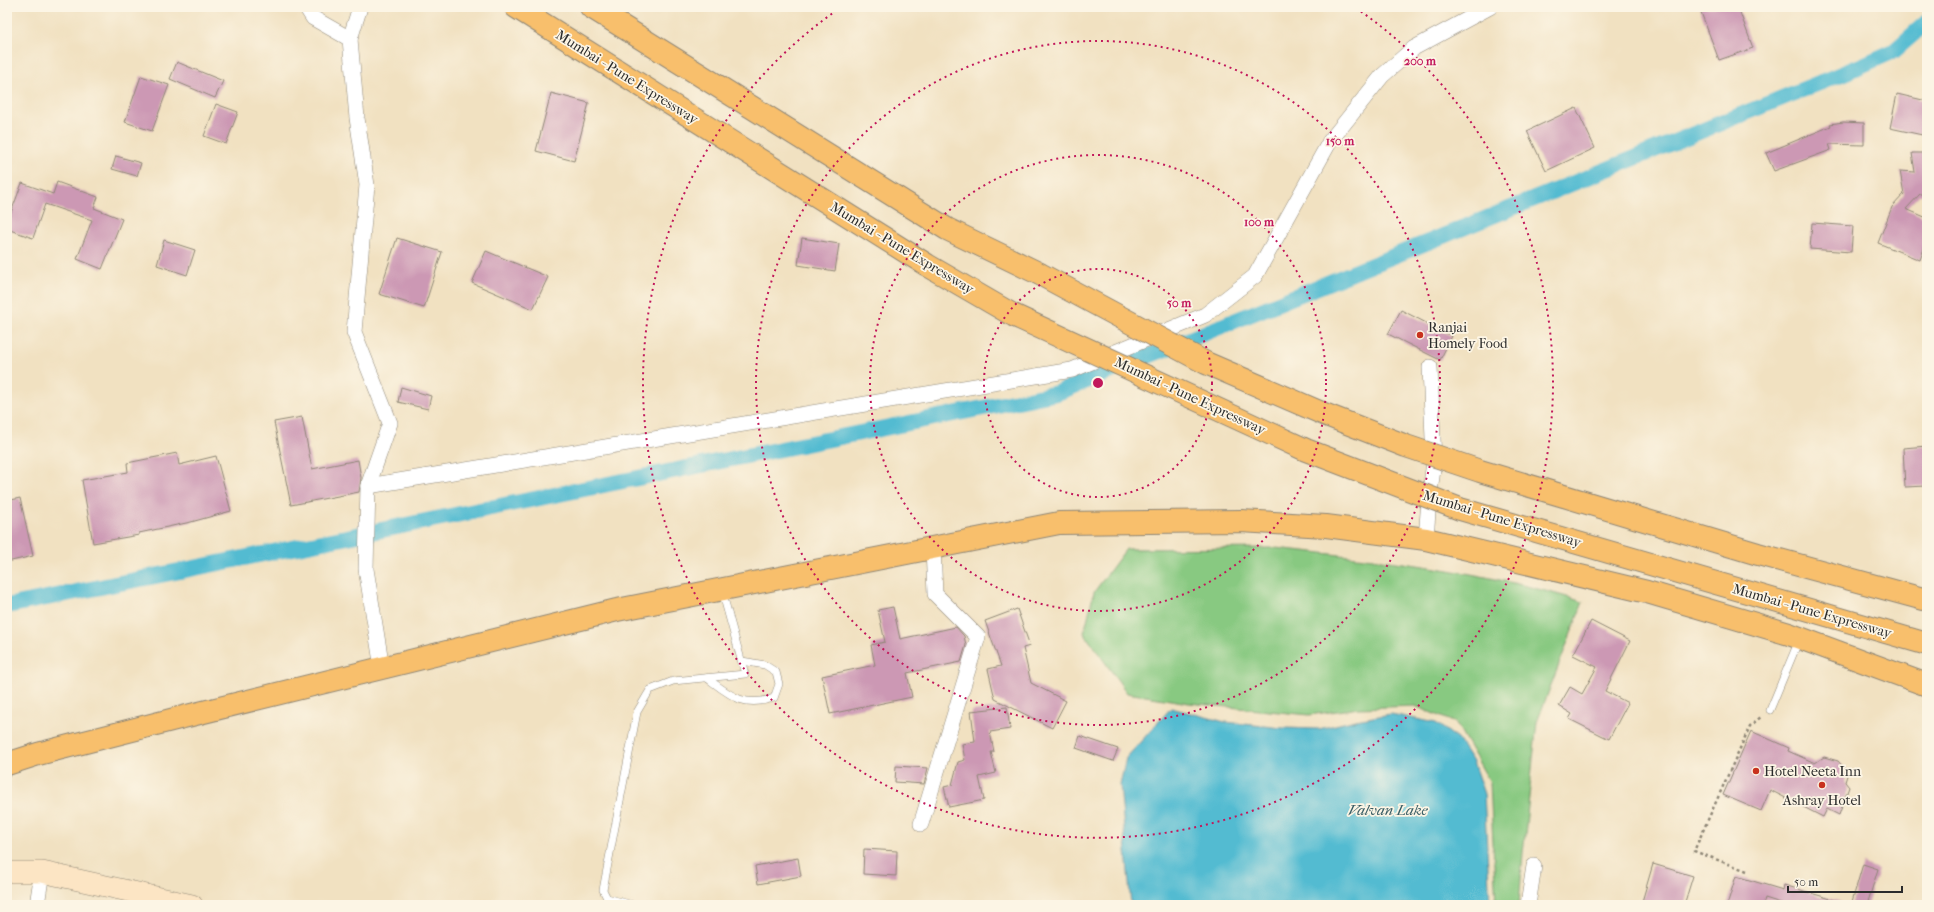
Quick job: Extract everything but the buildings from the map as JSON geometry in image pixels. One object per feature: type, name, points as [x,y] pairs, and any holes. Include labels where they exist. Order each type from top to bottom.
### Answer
[{"type":"highway","name":"Mumbai - Pune Expressway","points":[[516,7],[927,265],[1013,315],[1306,450],[1460,509],[1927,644]]},
{"type":"highway","points":[[591,7],[947,229],[1038,272],[1206,363],[1324,414],[1406,446],[1480,471],[1758,554],[1927,600]]},
{"type":"highway","points":[[7,764],[38,754],[137,728],[618,610],[1059,523],[1157,520],[1241,521],[1318,526],[1426,539],[1646,592],[1799,638],[1927,685]]},
{"type":"main road","points":[[7,872],[42,872],[192,905]]},
{"type":"street","points":[[306,7],[313,18],[350,39]]},
{"type":"street","points":[[360,7],[350,39],[357,118],[367,185],[354,332],[390,422],[368,486],[366,569],[382,668]]},
{"type":"street","points":[[368,486],[1072,370],[1205,315],[1255,276],[1330,141],[1382,76],[1414,48],[1490,7]]},
{"type":"street","points":[[1426,539],[1434,462],[1430,366]]},
{"type":"street","points":[[921,824],[978,637],[935,594],[932,548]]},
{"type":"street","points":[[1528,905],[1534,866]]},
{"type":"street","points":[[37,905],[42,872]]},
{"type":"lane","points":[[633,905],[607,898],[603,890],[637,712],[650,690],[673,681],[745,674],[722,589]]},
{"type":"lane","points":[[1770,710],[1799,638]]},
{"type":"lane","points":[[707,678],[741,701],[760,703],[774,698],[779,684],[776,672],[765,665],[742,660]]},
{"type":"path","points":[[1747,871],[1694,851],[1750,726],[1770,710]]},
{"type":"green space","points":[[1275,548],[1392,561],[1431,567],[1507,582],[1583,602],[1537,722],[1519,905],[1496,905],[1490,782],[1456,723],[1415,706],[1359,708],[1309,715],[1189,703],[1127,693],[1084,633],[1094,592],[1126,549]]},
{"type":"water","name":"Valvan Lake","points":[[1171,708],[1225,722],[1282,728],[1319,729],[1356,720],[1391,714],[1436,723],[1458,739],[1473,762],[1484,794],[1490,905],[1131,905],[1120,785],[1126,758]]},
{"type":"waterway","points":[[7,606],[1057,393],[1856,68],[1894,51],[1927,22]]},
{"type":"place","name":"Ranjai Homely Food","points":[[1420,335]]},
{"type":"place","name":"Hotel Neeta Inn","points":[[1756,771]]},
{"type":"place","name":"Ashray Hotel","points":[[1822,785]]}]
